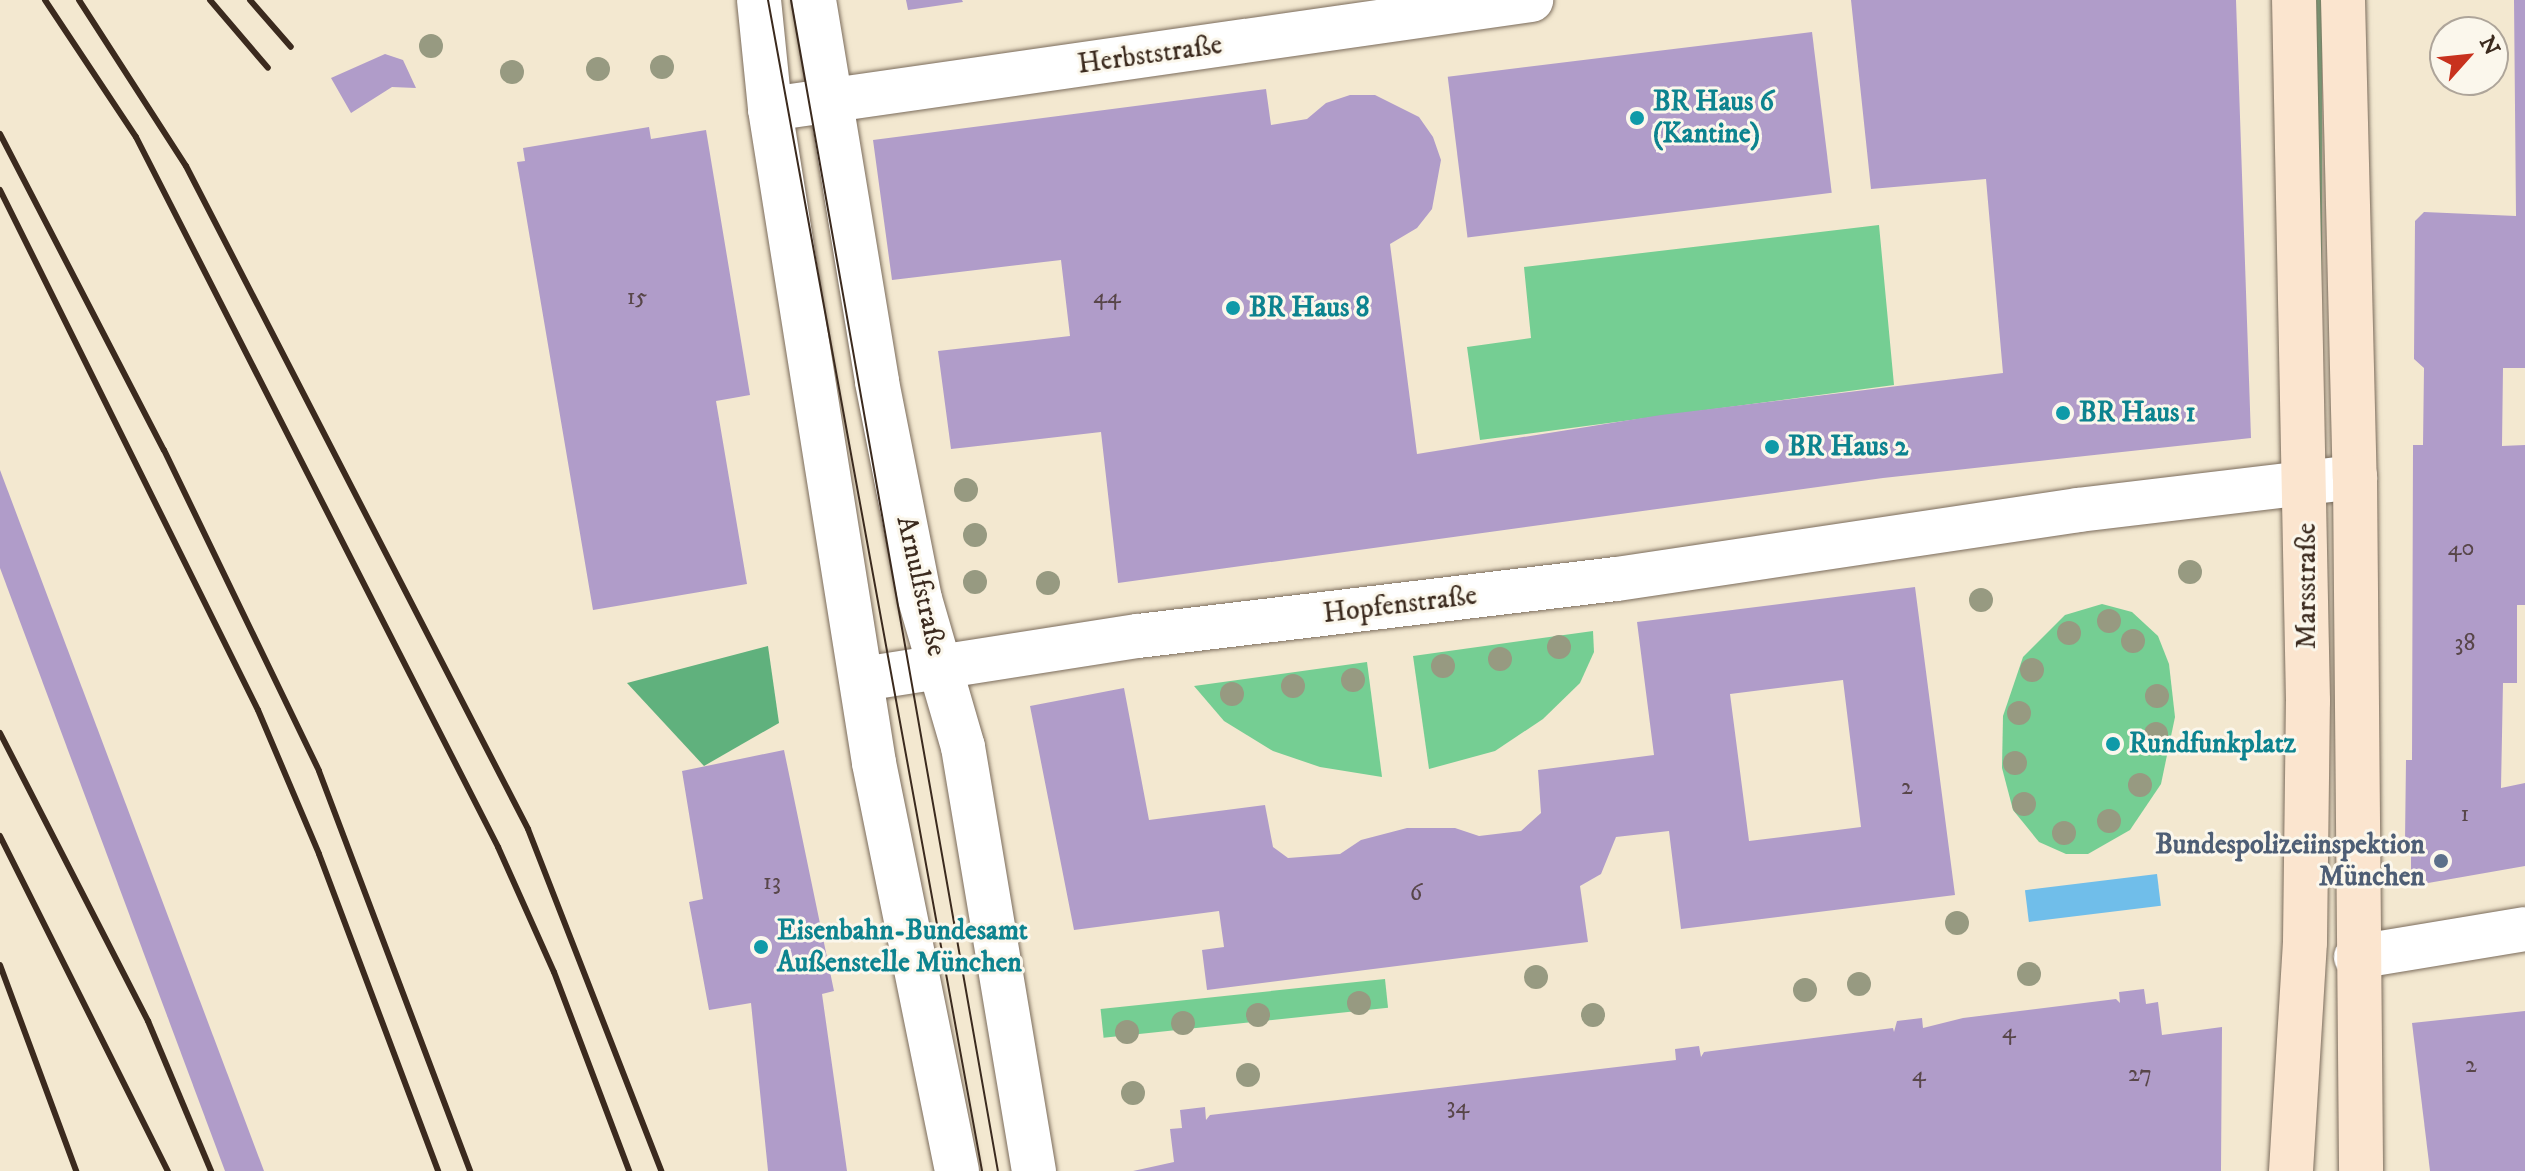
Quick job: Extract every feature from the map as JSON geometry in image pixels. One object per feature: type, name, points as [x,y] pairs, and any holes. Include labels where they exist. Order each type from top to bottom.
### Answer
[{"type":"main road","name":"Marsstraße","points":[[2291,1171],[2305,942],[2307,481],[2294,0]]},
{"type":"main road","name":"Marsstraße","points":[[2343,0],[2355,477],[2356,957],[2361,1171]]},
{"type":"street","points":[[759,0],[770,109],[874,763],[957,1171]]},
{"type":"street","name":"Arnulfstraße","points":[[814,0],[877,382],[920,599],[963,747],[1034,1171]]},
{"type":"street","name":"Herbststraße","points":[[770,109],[1531,0]]},
{"type":"street","points":[[2307,481],[2355,477]]},
{"type":"street","name":"Hopfenstraße","points":[[862,679],[1138,636],[1617,579],[2307,481]]},
{"type":"street","points":[[2356,957],[2525,929]]},
{"type":"green space","points":[[2312,0],[2322,0],[2322,384],[2312,384]]},
{"type":"green space","points":[[1879,225],[1894,385],[1480,440],[1467,347],[1531,338],[1524,267]]},
{"type":"green space","points":[[2102,604],[2132,612],[2158,636],[2169,664],[2175,717],[2161,784],[2130,830],[2088,854],[2066,854],[2039,842],[2013,810],[2002,768],[2003,716],[2023,657],[2065,615]]},
{"type":"green space","points":[[1593,631],[1594,652],[1580,683],[1543,719],[1495,751],[1429,769],[1413,656]]},
{"type":"green space","points":[[768,646],[779,723],[704,766],[627,683]]},
{"type":"green space","points":[[1367,662],[1382,777],[1320,767],[1273,751],[1224,721],[1194,686]]},
{"type":"green space","points":[[1385,979],[1388,1008],[1104,1038],[1101,1009]]},
{"type":"water","points":[[2157,874],[2161,906],[2029,922],[2025,890]]},
{"type":"building","points":[[906,0],[962,0],[963,2],[908,10]]},
{"type":"building","points":[[1851,0],[2236,0],[2251,438],[1883,478],[1118,583],[1101,432],[951,449],[938,351],[1070,336],[1061,260],[892,280],[873,140],[1266,89],[1271,125],[1307,119],[1326,103],[1350,95],[1375,95],[1419,117],[1433,137],[1441,160],[1432,209],[1417,228],[1390,244],[1417,454],[1661,415],[2003,373],[1986,179],[1871,189]]},
{"type":"building","points":[[2514,0],[2525,0],[2525,368],[2503,368],[2502,446],[2525,445],[2525,605],[2517,605],[2517,683],[2503,683],[2501,788],[2525,783],[2525,866],[2411,886],[2411,841],[2405,841],[2406,760],[2412,760],[2413,445],[2423,445],[2424,368],[2414,359],[2415,221],[2424,212],[2516,216]]},
{"type":"building","name":"BR Haus 6 (Kantine)","points":[[1812,32],[1832,193],[1467,238],[1448,77]]},
{"type":"building","points":[[385,54],[403,60],[416,88],[392,87],[351,113],[331,78]]},
{"type":"building","points":[[649,127],[651,139],[706,130],[750,395],[716,401],[747,584],[593,610],[517,162],[525,161],[523,148]]},
{"type":"building","points":[[0,470],[264,1171],[225,1171],[0,568]]},
{"type":"building","points":[[1915,587],[1955,895],[1681,929],[1669,831],[1616,837],[1601,874],[1580,886],[1588,942],[1207,990],[1202,950],[1224,947],[1219,911],[1074,930],[1030,706],[1124,688],[1149,820],[1265,805],[1273,847],[1288,858],[1340,854],[1361,840],[1407,828],[1455,828],[1479,836],[1521,831],[1541,813],[1538,770],[1654,755],[1637,622]],"holes":[[[1843,680],[1861,827],[1749,841],[1730,694]]]},
{"type":"building","name":"Eisenbahn-Bundesamt Außenstelle München","points":[[784,750],[834,991],[822,994],[847,1171],[768,1171],[751,1003],[709,1010],[689,902],[703,899],[682,771]]},
{"type":"building","points":[[2144,989],[2146,1004],[2158,1002],[2162,1035],[2222,1027],[2221,1171],[1133,1171],[1174,1162],[1170,1129],[1182,1128],[1180,1110],[1205,1107],[1206,1120],[1210,1115],[1676,1060],[1675,1049],[1699,1046],[1701,1057],[1704,1052],[1893,1028],[1894,1032],[1897,1021],[1922,1018],[1923,1028],[1963,1018],[2116,999],[2120,1003],[2119,992]]},
{"type":"building","points":[[2525,1011],[2525,1171],[2430,1171],[2412,1023]]},
{"type":"tram line","points":[[768,0],[982,1171]]},
{"type":"tram line","points":[[791,0],[998,1171]]},
{"type":"railway","points":[[45,0],[136,137],[498,847],[554,972],[629,1171]]},
{"type":"railway","points":[[79,0],[186,166],[528,829],[661,1171]]},
{"type":"railway","points":[[210,0],[268,68]]},
{"type":"railway","points":[[250,0],[291,47]]},
{"type":"railway","points":[[0,134],[164,450],[319,771],[470,1171]]},
{"type":"railway","points":[[0,190],[258,710],[319,854],[438,1171]]},
{"type":"railway","points":[[0,733],[148,1021],[211,1171]]},
{"type":"railway","points":[[0,836],[168,1171]]},
{"type":"railway","points":[[0,965],[76,1171]]},
{"type":"place","name":"BR Haus 6 (Kantine)","points":[[1637,118]]},
{"type":"place","name":"BR Haus 8","points":[[1233,308]]},
{"type":"place","name":"BR Haus 1","points":[[2063,413]]},
{"type":"place","name":"BR Haus 2","points":[[1772,447]]},
{"type":"place","name":"Rundfunkplatz","points":[[2113,744]]},
{"type":"place","name":"Bundespolizeiinspektion München","points":[[2441,861]]},
{"type":"place","name":"Eisenbahn-Bundesamt Außenstelle München","points":[[761,947]]}]
